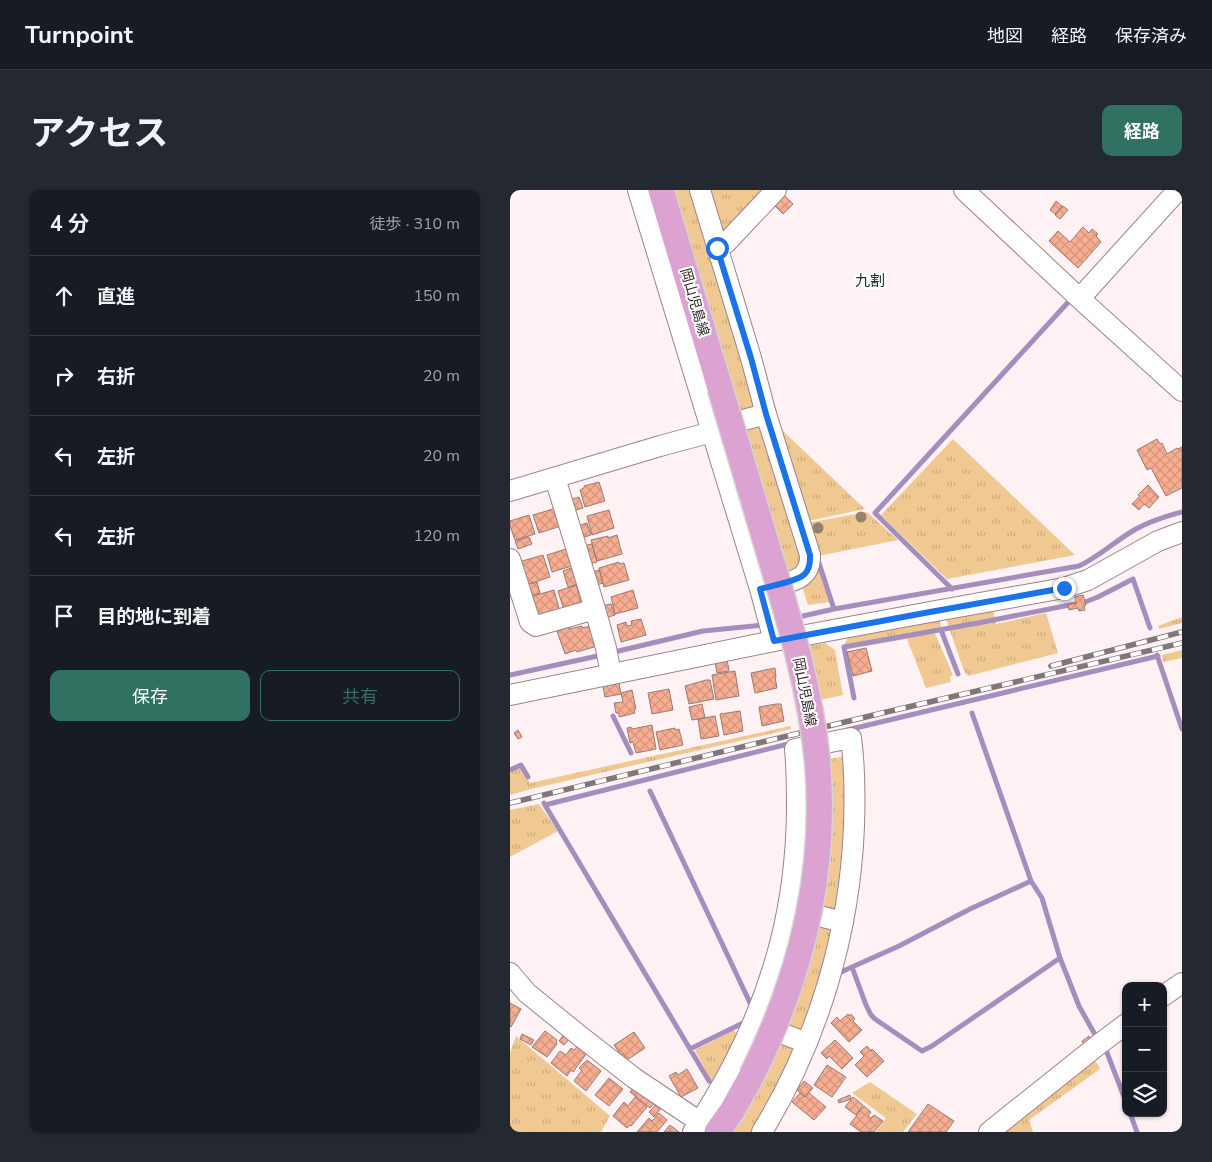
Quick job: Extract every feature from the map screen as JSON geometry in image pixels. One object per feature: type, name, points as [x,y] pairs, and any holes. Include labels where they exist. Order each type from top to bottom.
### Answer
[{"type":"main road","name":"岡山児島線","points":[[662,190],[802,668],[817,756],[819,789],[819,826],[810,910],[803,942],[785,1000],[752,1076],[732,1110],[703,1129]]},
{"type":"street","points":[[638,190],[708,433],[760,589],[771,630]]},
{"type":"street","points":[[700,190],[810,555],[810,563],[805,575],[799,579],[760,589]]},
{"type":"street","points":[[717,248],[726,243],[776,190]]},
{"type":"street","points":[[964,190],[1182,391]]},
{"type":"street","points":[[1077,295],[1178,190]]},
{"type":"street","points":[[510,491],[766,414]]},
{"type":"street","points":[[555,478],[595,609],[608,661]]},
{"type":"street","points":[[510,695],[608,661],[771,630],[930,612],[1064,588],[1088,580],[1158,541],[1182,532]]},
{"type":"street","points":[[510,558],[530,622],[536,626],[595,609]]},
{"type":"street","points":[[510,973],[527,993],[634,1078],[703,1129],[725,1079],[754,1022],[775,962],[788,908],[796,842],[797,767],[795,749],[851,738],[856,796],[854,835],[849,887],[832,972],[807,1043],[790,1080],[762,1132]]},
{"type":"street","points":[[788,908],[843,922]]},
{"type":"street","points":[[1167,993],[1182,982]]},
{"type":"street","points":[[754,1022],[807,1043]]},
{"type":"street","points":[[989,1132],[1122,1027]]},
{"type":"green space","points":[[671,190],[696,190],[755,411],[739,416]]},
{"type":"green space","points":[[709,190],[763,190],[721,234]]},
{"type":"green space","points":[[759,423],[804,557],[797,569],[785,571],[743,427]]},
{"type":"green space","points":[[781,431],[783,431],[865,509],[808,521]]},
{"type":"green space","points":[[953,439],[1075,555],[947,579],[881,515]]},
{"type":"green space","points":[[867,512],[898,540],[818,556],[808,523]]},
{"type":"green space","points":[[817,562],[830,602],[808,605],[803,589],[811,581]]},
{"type":"green space","points":[[993,609],[996,624],[1046,613],[1058,653],[968,676],[964,671],[945,616]]},
{"type":"green space","points":[[1182,617],[1182,623],[1159,629],[1158,626]]},
{"type":"green space","points":[[939,618],[942,630],[934,631],[953,675],[950,677],[951,682],[926,688],[907,639],[842,650],[848,637]]},
{"type":"green space","points":[[825,643],[835,650],[843,695],[820,700],[808,646]]},
{"type":"green space","points":[[1182,650],[1182,658],[1163,662],[1162,655]]},
{"type":"green space","points":[[790,726],[791,729],[510,795],[510,771],[520,767],[530,783]]},
{"type":"green space","points":[[847,756],[840,911],[820,906],[828,759]]},
{"type":"green space","points":[[539,804],[558,831],[510,857],[510,810]]},
{"type":"green space","points":[[817,923],[836,928],[819,1003],[809,1006],[807,1013],[810,1023],[805,1037],[785,1029]]},
{"type":"green space","points":[[734,1030],[737,1035],[714,1086],[695,1050]]},
{"type":"green space","points":[[516,1036],[610,1116],[601,1132],[510,1132],[510,1053]]},
{"type":"green space","points":[[780,1037],[800,1045],[754,1132],[729,1132]]},
{"type":"green space","points":[[1095,1061],[1100,1069],[1029,1120],[1033,1132],[1002,1132]]},
{"type":"green space","points":[[870,1082],[917,1114],[903,1132],[876,1132],[886,1118],[852,1093]]},
{"type":"building","points":[[784,195],[793,204],[783,214],[774,205]]},
{"type":"building","points":[[1056,201],[1062,206],[1055,214],[1050,210]]},
{"type":"building","points":[[1063,206],[1068,210],[1060,219],[1055,215]]},
{"type":"building","points":[[1083,227],[1089,233],[1092,229],[1098,234],[1096,236],[1101,242],[1078,268],[1049,241],[1058,231],[1070,242]]},
{"type":"building","points":[[1157,439],[1160,444],[1162,443],[1167,454],[1182,447],[1182,488],[1166,496],[1151,468],[1147,470],[1137,450]]},
{"type":"building","points":[[599,482],[605,501],[585,507],[580,490],[584,486]]},
{"type":"building","points":[[1148,485],[1159,497],[1149,508],[1144,504],[1139,510],[1132,504]]},
{"type":"building","points":[[579,497],[583,508],[572,511],[569,500]]},
{"type":"building","points":[[556,508],[561,526],[539,533],[533,515]]},
{"type":"building","points":[[609,510],[614,528],[592,535],[587,516]]},
{"type":"building","points":[[529,515],[535,534],[515,540],[510,521]]},
{"type":"building","points":[[587,523],[591,535],[581,538],[577,526]]},
{"type":"building","points":[[617,535],[622,554],[597,561],[591,540]]},
{"type":"building","points":[[529,537],[532,544],[518,549],[515,541]]},
{"type":"building","points":[[592,544],[597,562],[588,564],[583,546]]},
{"type":"building","points":[[566,549],[572,566],[552,572],[547,555]]},
{"type":"building","points":[[543,555],[550,577],[526,585],[519,562]]},
{"type":"building","points":[[619,562],[619,564],[624,563],[629,580],[604,587],[599,568]]},
{"type":"building","points":[[574,567],[579,584],[568,587],[563,571]]},
{"type":"building","points":[[599,570],[603,583],[594,586],[590,573]]},
{"type":"building","points":[[537,582],[540,593],[529,597],[525,585]]},
{"type":"building","points":[[576,585],[582,604],[564,610],[558,591]]},
{"type":"building","points":[[554,590],[560,612],[537,617],[533,596]]},
{"type":"building","points":[[633,590],[638,608],[615,614],[611,597]]},
{"type":"building","points":[[1083,595],[1086,605],[1084,606],[1085,610],[1079,611],[1078,608],[1069,610],[1068,605],[1076,603],[1075,597]]},
{"type":"building","points":[[611,604],[615,615],[605,618],[601,606]]},
{"type":"building","points":[[641,619],[646,635],[621,642],[617,625],[626,622],[627,626],[632,625],[631,621]]},
{"type":"building","points":[[582,626],[582,628],[591,626],[597,646],[565,654],[557,631],[569,627],[569,629]]},
{"type":"building","points":[[866,648],[872,671],[853,676],[847,652]]},
{"type":"building","points":[[727,659],[729,671],[717,673],[715,662]]},
{"type":"building","points":[[775,668],[777,688],[755,693],[751,673]]},
{"type":"building","points":[[735,671],[739,696],[716,700],[712,675]]},
{"type":"building","points":[[710,680],[714,699],[689,704],[685,686]]},
{"type":"building","points":[[619,683],[621,694],[605,697],[603,686]]},
{"type":"building","points":[[669,689],[673,710],[652,714],[648,693]]},
{"type":"building","points":[[632,690],[636,709],[634,709],[635,713],[619,717],[614,703],[623,702],[621,693]]},
{"type":"building","points":[[702,704],[705,718],[692,720],[689,707]]},
{"type":"building","points":[[781,704],[784,721],[762,726],[759,707]]},
{"type":"building","points":[[740,711],[743,731],[724,735],[720,714]]},
{"type":"building","points":[[715,716],[719,736],[701,739],[698,719]]},
{"type":"building","points":[[652,725],[656,749],[636,753],[633,742],[630,743],[627,728],[631,727],[632,729]]},
{"type":"building","points":[[675,728],[675,730],[679,729],[683,745],[660,750],[656,732]]},
{"type":"building","points":[[518,730],[522,737],[518,739],[514,733]]},
{"type":"building","points":[[510,1003],[521,1009],[511,1027],[510,1026]]},
{"type":"building","points":[[848,1014],[849,1016],[851,1014],[855,1019],[853,1021],[862,1030],[849,1042],[831,1023],[837,1017],[840,1021]]},
{"type":"building","points":[[545,1031],[557,1040],[557,1044],[547,1057],[532,1047]]},
{"type":"building","points":[[566,1032],[572,1036],[564,1045],[559,1041]]},
{"type":"building","points":[[634,1032],[645,1048],[627,1060],[614,1045]]},
{"type":"building","points":[[522,1034],[534,1040],[531,1045],[520,1039]]},
{"type":"building","points":[[1089,1036],[1092,1041],[1085,1046],[1082,1041]]},
{"type":"building","points":[[835,1040],[853,1058],[842,1069],[829,1056],[827,1059],[821,1053]]},
{"type":"building","points":[[580,1043],[589,1050],[573,1072],[571,1070],[567,1076],[551,1063],[560,1051],[566,1055],[571,1048],[574,1050]]},
{"type":"building","points":[[867,1046],[884,1061],[867,1077],[855,1065],[864,1056],[860,1052]]},
{"type":"building","points":[[587,1060],[601,1071],[586,1091],[574,1081],[582,1070],[579,1068]]},
{"type":"building","points":[[827,1065],[846,1077],[832,1097],[814,1085]]},
{"type":"building","points":[[687,1069],[698,1088],[681,1097],[669,1076],[676,1072],[678,1075]]},
{"type":"building","points":[[609,1078],[623,1089],[609,1106],[595,1095]]},
{"type":"building","points":[[804,1081],[813,1088],[805,1097],[797,1090]]},
{"type":"building","points":[[636,1085],[656,1101],[650,1108],[630,1092]]},
{"type":"building","points":[[800,1093],[805,1097],[809,1093],[826,1107],[814,1120],[792,1102]]},
{"type":"building","points":[[850,1095],[851,1099],[839,1103],[838,1100]]},
{"type":"building","points":[[635,1097],[647,1107],[631,1126],[627,1128],[613,1116],[624,1102],[628,1106]]},
{"type":"building","points":[[853,1097],[863,1105],[856,1115],[845,1107]]},
{"type":"building","points":[[657,1103],[662,1107],[654,1117],[649,1112]]},
{"type":"building","points":[[928,1104],[954,1121],[946,1132],[908,1132]]},
{"type":"building","points":[[864,1106],[871,1112],[868,1116],[871,1118],[874,1115],[883,1121],[874,1132],[861,1132],[850,1124]]},
{"type":"building","points":[[659,1113],[667,1120],[657,1132],[637,1132],[649,1118],[652,1121]]},
{"type":"building","points":[[670,1125],[679,1132],[664,1132]]},
{"type":"waterway","points":[[952,589],[875,513],[1072,298]]},
{"type":"waterway","points":[[794,618],[834,609],[1079,566],[1137,528],[1182,512]]},
{"type":"waterway","points":[[817,557],[834,609]]},
{"type":"waterway","points":[[854,698],[844,647],[1085,602],[1133,579],[1150,628]]},
{"type":"waterway","points":[[610,653],[703,631],[764,625]]},
{"type":"waterway","points":[[941,630],[958,674]]},
{"type":"waterway","points":[[510,675],[602,655]]},
{"type":"waterway","points":[[1157,655],[1182,729]]},
{"type":"waterway","points":[[847,730],[1158,656]]},
{"type":"waterway","points":[[972,713],[1031,881],[1042,898],[1060,958],[1079,1006],[1098,1040]]},
{"type":"waterway","points":[[613,716],[631,753]]},
{"type":"waterway","points":[[544,803],[545,805],[792,743]]},
{"type":"waterway","points":[[510,770],[521,765],[528,777]]},
{"type":"waterway","points":[[650,791],[752,1007]]},
{"type":"waterway","points":[[545,805],[709,1081]]},
{"type":"waterway","points":[[1031,881],[852,967],[866,1005],[875,1019],[922,1051],[1060,958]]},
{"type":"waterway","points":[[838,975],[852,967]]},
{"type":"waterway","points":[[690,1049],[747,1021]]},
{"type":"waterway","points":[[1104,1047],[1122,1092]]},
{"type":"waterway","points":[[1131,1117],[1137,1132]]},
{"type":"railway","points":[[1051,666],[1182,632]]},
{"type":"railway","points":[[510,803],[1182,643]]},
{"type":"district","name":"九割","points":[[870,281]]},
{"type":"route","points":[[717,248],[810,555],[810,563],[805,575],[799,579],[760,589],[774,641],[1064,588]]}]
